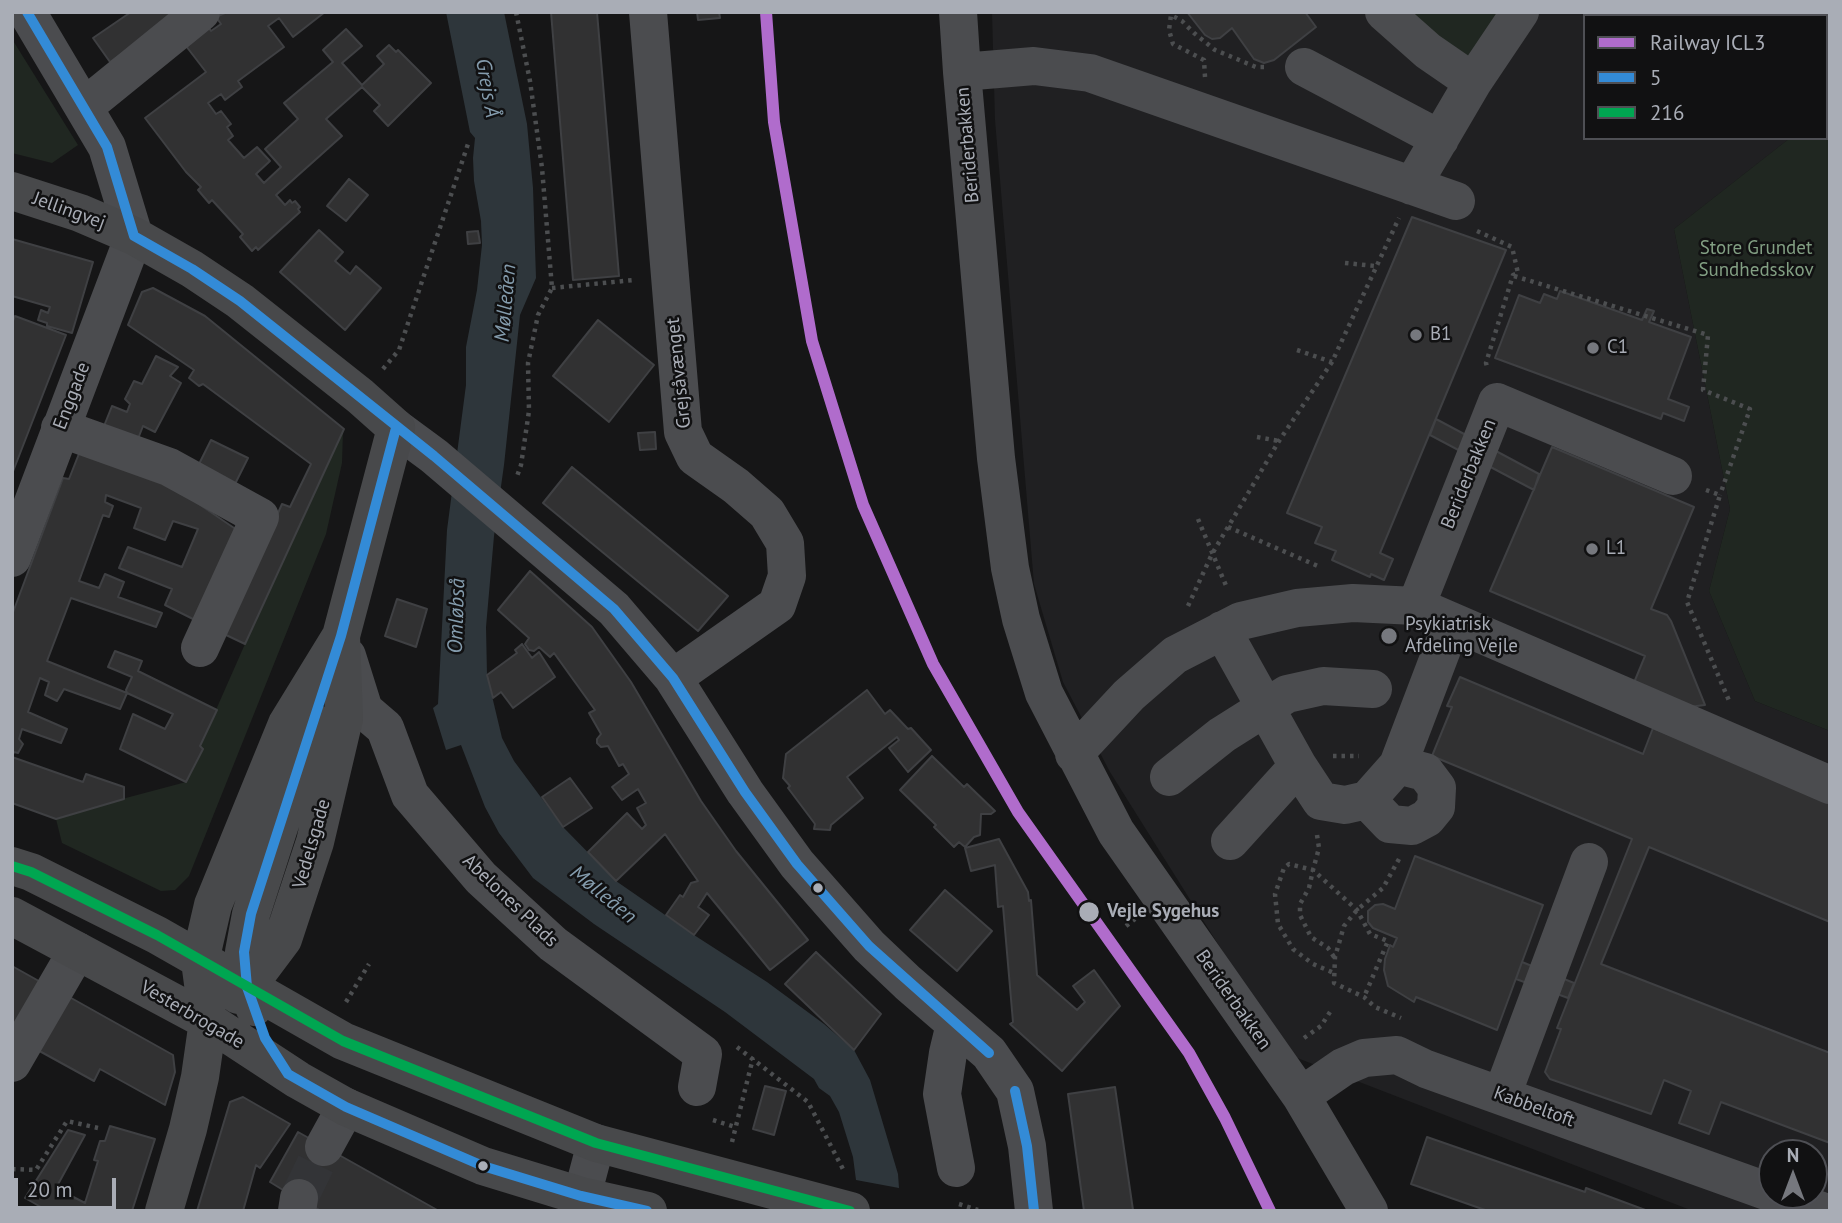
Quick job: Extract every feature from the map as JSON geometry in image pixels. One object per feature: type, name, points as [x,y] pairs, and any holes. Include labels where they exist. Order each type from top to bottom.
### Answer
[{"type":"main road","name":"Jellingvej","points":[[12,191],[134,236],[192,269],[240,301],[396,428]]},
{"type":"main road","points":[[288,1074],[265,1038],[247,987],[244,952],[251,914],[341,636],[396,428]]},
{"type":"main road","points":[[164,1211],[191,1116],[208,1021],[200,961],[213,905],[287,724],[341,636]]},
{"type":"main road","points":[[12,866],[32,872],[157,935],[343,1041],[596,1143],[850,1211]]},
{"type":"main road","name":"Vesterbrogade","points":[[12,916],[208,1021],[288,1074],[346,1107],[483,1166],[580,1203],[648,1211]]},
{"type":"main road","points":[[208,1021],[247,987]]},
{"type":"street","points":[[27,12],[107,147],[134,236]]},
{"type":"street","points":[[84,107],[201,12]]},
{"type":"street","name":"Grejsåvænget","points":[[648,12],[682,432],[695,457],[736,486],[767,513],[785,544],[787,576],[777,605],[673,678]]},
{"type":"street","points":[[958,12],[962,72]]},
{"type":"street","points":[[1384,12],[1428,51],[1474,82]]},
{"type":"street","points":[[1407,199],[1474,82],[1520,12]]},
{"type":"street","points":[[1289,65],[1440,139]]},
{"type":"street","name":"Beriderbakken","points":[[1369,1211],[1301,1096],[1116,832],[1044,693],[1021,620],[1010,568],[996,458],[962,72],[1034,66],[1090,73],[1407,199],[1466,216]]},
{"type":"street","name":"Enggade","points":[[12,558],[134,236]]},
{"type":"street","name":"Beriderbakken","points":[[1416,606],[1497,402],[1673,476]]},
{"type":"street","points":[[60,428],[169,467],[260,517],[200,648]]},
{"type":"street","points":[[396,428],[614,609],[673,678],[745,792],[797,864],[869,946],[989,1053],[1015,1091],[1027,1146],[1034,1211]]},
{"type":"street","points":[[1074,754],[1129,695],[1175,655],[1231,625],[1308,607],[1353,603],[1416,606],[1830,785]]},
{"type":"street","points":[[1231,625],[1265,706],[1298,766],[1321,802],[1345,805],[1367,800],[1398,765],[1452,623]]},
{"type":"street","name":"Abelones Plads","points":[[341,636],[364,710],[385,728],[410,795],[481,878],[553,944],[703,1054],[697,1087]]},
{"type":"street","points":[[1169,776],[1222,735],[1287,694],[1323,686],[1373,689]]},
{"type":"street","points":[[1367,800],[1390,824],[1412,826],[1427,818],[1436,807],[1437,788],[1425,772],[1398,765]]},
{"type":"street","points":[[1230,841],[1298,766]]},
{"type":"street","points":[[1502,1095],[1589,862]]},
{"type":"street","points":[[12,1063],[77,951]]},
{"type":"street","points":[[955,1024],[942,1094],[956,1168]]},
{"type":"street","name":"Kabbeltoft","points":[[1301,1096],[1343,1067],[1364,1058],[1397,1055],[1426,1069],[1758,1188]]},
{"type":"street","points":[[324,1147],[346,1107]]},
{"type":"street","points":[[580,1203],[596,1143]]},
{"type":"path","points":[[504,516],[523,452],[529,411],[528,363],[538,315],[552,288],[542,167],[530,81],[516,12]]},
{"type":"path","points":[[1171,15],[1182,21],[1215,50],[1256,67],[1289,65]]},
{"type":"path","points":[[360,396],[399,349],[469,141]]},
{"type":"path","points":[[1183,611],[1191,604],[1212,554],[1279,441],[1332,362],[1407,199]]},
{"type":"path","points":[[1466,216],[1512,247],[1518,273],[1513,275],[1486,363],[1497,402]]},
{"type":"path","points":[[1345,263],[1375,266]]},
{"type":"path","points":[[1513,275],[1708,335],[1703,390],[1750,409],[1687,602],[1731,703]]},
{"type":"path","points":[[552,288],[670,276]]},
{"type":"path","points":[[1297,349],[1332,362]]},
{"type":"path","points":[[1257,437],[1279,441]]},
{"type":"path","points":[[1673,476],[1720,495]]},
{"type":"path","points":[[1198,519],[1212,554],[1231,625]]},
{"type":"path","points":[[1228,527],[1323,569]]},
{"type":"path","points":[[1298,766],[1324,757],[1342,755],[1367,757],[1398,765]]},
{"type":"path","points":[[1321,802],[1313,816],[1319,848],[1309,888],[1300,904],[1300,915],[1311,937],[1328,948],[1335,957]]},
{"type":"path","points":[[1334,973],[1313,964],[1293,949],[1278,925],[1275,894],[1284,868],[1289,864],[1296,864],[1313,870],[1357,910],[1370,934],[1388,941],[1364,996],[1334,983],[1335,957],[1345,926],[1357,910],[1383,888],[1400,857],[1412,826]]},
{"type":"path","points":[[731,1043],[808,1102],[847,1177],[850,1211]]},
{"type":"path","points":[[723,1177],[753,1058]]},
{"type":"path","points":[[12,1169],[36,1170],[67,1121],[98,1128]]},
{"type":"shaded area","name":"Psykiatrisk Afdeling Vejle","points":[[992,12],[1821,12],[1822,14],[1583,14],[1583,140],[1787,140],[1674,229],[1730,509],[1709,591],[1755,701],[1830,731],[1830,1211],[1693,1211],[1287,1054],[1110,772],[1063,682],[1034,584],[995,120]]},
{"type":"green space","points":[[1379,12],[1506,12],[1465,60]]},
{"type":"green space","points":[[12,39],[78,145],[52,163],[12,153]]},
{"type":"green space","name":"Store Grundet Sundhedsskov","points":[[1830,108],[1830,731],[1755,701],[1709,591],[1730,509],[1674,229],[1787,140],[1828,140]]},
{"type":"green space","points":[[343,431],[342,463],[326,534],[189,876],[175,890],[161,891],[62,843],[56,819],[186,782],[203,749],[200,746],[245,644]]},
{"type":"water","points":[[446,12],[504,12],[527,124],[533,188],[536,278],[520,315],[486,627],[487,675],[502,738],[514,761],[563,827],[616,881],[767,982],[854,1050],[870,1080],[898,1174],[899,1188],[856,1180],[853,1157],[839,1112],[830,1096],[819,1088],[814,1079],[725,1012],[594,924],[533,878],[499,833],[485,807],[461,745],[446,750],[433,708],[438,704],[447,530],[466,385],[466,347],[482,245],[474,181],[475,138],[470,132]]},
{"type":"building","points":[[131,12],[169,12],[173,18],[110,62],[93,38]]},
{"type":"building","points":[[227,12],[325,12],[293,37],[279,18],[268,26],[284,47],[238,81],[242,87],[225,100],[221,94],[208,103],[216,114],[221,111],[231,124],[227,127],[233,136],[228,140],[244,158],[257,147],[270,161],[256,174],[264,183],[281,167],[265,149],[298,119],[284,103],[333,62],[323,50],[346,29],[362,46],[342,63],[362,85],[384,64],[377,56],[389,45],[396,52],[398,50],[431,83],[388,126],[374,111],[380,105],[362,87],[326,119],[342,136],[276,195],[285,205],[290,200],[292,203],[295,201],[300,212],[258,250],[256,247],[252,251],[240,237],[243,234],[212,200],[209,203],[198,190],[201,187],[186,172],[145,118],[206,72],[186,46],[209,28],[211,31],[221,24],[216,17]]},
{"type":"building","points":[[551,12],[597,12],[619,276],[573,280]]},
{"type":"building","points":[[697,12],[719,12],[720,18],[698,20]]},
{"type":"building","points":[[1187,12],[1305,12],[1316,27],[1274,60],[1264,63],[1254,59],[1232,28],[1220,38],[1212,39],[1205,35]]},
{"type":"building","points":[[1816,12],[1816,14],[1628,14]]},
{"type":"building","points":[[1828,44],[1830,48],[1828,109]]},
{"type":"building","points":[[349,179],[368,195],[346,221],[327,206]]},
{"type":"building","name":"B1","points":[[1412,217],[1506,250],[1380,553],[1393,559],[1384,580],[1371,574],[1370,577],[1332,560],[1336,551],[1315,543],[1322,527],[1287,513]]},
{"type":"building","points":[[319,230],[343,252],[335,261],[350,274],[356,266],[381,288],[345,330],[280,272]]},
{"type":"building","points":[[478,231],[480,243],[468,244],[467,232]]},
{"type":"building","points":[[12,239],[93,262],[72,333],[47,326],[47,323],[38,320],[41,310],[48,313],[50,307],[12,296]]},
{"type":"building","points":[[153,288],[205,316],[344,429],[245,644],[224,634],[282,504],[290,507],[311,464],[203,384],[199,386],[189,378],[194,370],[128,325],[142,292]]},
{"type":"building","name":"C1","points":[[1560,291],[1642,320],[1647,309],[1654,311],[1649,322],[1691,337],[1668,399],[1689,407],[1684,421],[1663,413],[1661,419],[1495,358],[1519,295],[1540,303],[1544,294],[1557,299]]},
{"type":"building","points":[[15,316],[66,335],[12,474],[12,323]]},
{"type":"building","points":[[598,320],[654,365],[609,422],[553,376]]},
{"type":"building","points":[[156,356],[178,367],[170,376],[181,383],[155,432],[143,426],[134,449],[100,436],[112,406],[127,412],[130,404],[125,399],[134,381],[142,384]]},
{"type":"building","points":[[1436,419],[1539,474],[1534,490],[1430,435]]},
{"type":"building","points":[[655,432],[656,449],[640,450],[638,433]]},
{"type":"building","points":[[211,440],[248,458],[235,484],[198,466]]},
{"type":"building","points":[[82,446],[149,470],[237,530],[195,620],[165,605],[172,589],[119,568],[128,547],[182,567],[198,529],[173,521],[165,540],[134,528],[141,508],[106,495],[105,502],[113,506],[109,517],[103,515],[79,581],[99,588],[105,574],[124,582],[118,597],[162,613],[156,627],[71,598],[47,661],[127,693],[120,709],[64,689],[57,701],[45,695],[49,682],[40,678],[28,712],[67,729],[61,743],[22,729],[19,739],[23,744],[12,757],[12,615],[63,478],[69,479]]},
{"type":"building","name":"L1","points":[[1552,447],[1694,507],[1651,609],[1667,615],[1671,621],[1705,705],[1688,707],[1633,685],[1645,656],[1490,591]]},
{"type":"building","points":[[572,467],[728,596],[698,631],[543,503]]},
{"type":"building","points":[[530,571],[592,627],[631,682],[701,801],[736,851],[808,940],[770,970],[707,893],[698,907],[709,915],[694,935],[666,915],[680,895],[683,897],[691,883],[698,881],[665,834],[616,881],[588,852],[627,813],[642,829],[646,825],[637,808],[646,803],[638,789],[622,800],[612,787],[629,774],[623,764],[619,766],[608,746],[601,747],[597,743],[601,734],[589,713],[595,710],[554,653],[550,657],[539,647],[534,651],[529,650],[525,644],[529,638],[498,610]]},
{"type":"building","points":[[397,599],[427,609],[416,647],[385,636]]},
{"type":"building","points":[[522,644],[532,658],[539,652],[555,677],[513,708],[501,692],[493,698],[487,675],[517,653],[515,650]]},
{"type":"building","points":[[115,651],[142,661],[138,671],[217,710],[200,746],[203,749],[186,782],[120,749],[133,714],[165,729],[173,714],[127,693],[132,677],[108,667]]},
{"type":"building","points":[[1460,677],[1643,754],[1653,728],[1830,801],[1830,922],[1649,847],[1601,964],[1830,1053],[1830,1143],[1828,1139],[1819,1139],[1721,1102],[1709,1134],[1679,1123],[1691,1091],[1664,1080],[1651,1114],[1550,1079],[1545,1072],[1561,1029],[1557,1028],[1632,839],[1432,756],[1452,707],[1447,706]]},
{"type":"building","points":[[867,690],[885,714],[890,710],[931,750],[908,772],[889,748],[899,740],[897,737],[847,777],[863,798],[831,825],[830,830],[814,829],[815,824],[783,778],[786,754]]},
{"type":"building","points":[[932,756],[964,787],[967,784],[995,811],[981,814],[980,835],[974,837],[965,847],[959,842],[954,847],[900,790]]},
{"type":"building","points":[[12,757],[83,782],[86,774],[124,787],[124,799],[56,819],[12,803]]},
{"type":"building","points":[[570,778],[592,808],[563,827],[542,797]]},
{"type":"building","points":[[999,839],[1028,892],[1029,901],[1031,900],[1037,975],[1077,1010],[1085,1002],[1073,986],[1094,970],[1120,1006],[1062,1071],[1010,1024],[1013,1022],[1003,906],[998,907],[995,865],[971,871],[965,848]]},
{"type":"building","points":[[1415,856],[1543,905],[1497,1030],[1416,997],[1414,1002],[1388,986],[1384,970],[1385,959],[1390,945],[1393,947],[1397,938],[1373,928],[1368,922],[1368,911],[1375,905],[1383,904],[1395,909]]},
{"type":"building","points":[[945,890],[992,931],[957,971],[910,930]]},
{"type":"building","points":[[816,952],[881,1014],[854,1050],[785,984]]},
{"type":"building","points":[[1522,962],[1574,983],[1568,998],[1516,979]]},
{"type":"building","points":[[12,966],[46,985],[12,1046]]},
{"type":"building","points":[[64,994],[173,1055],[175,1072],[165,1105],[100,1069],[94,1081],[34,1048]]},
{"type":"building","points":[[765,1086],[786,1091],[774,1135],[753,1129]]},
{"type":"building","points":[[1115,1087],[1133,1210],[1140,1211],[1084,1211],[1068,1094]]},
{"type":"building","points":[[243,1097],[290,1124],[260,1168],[256,1165],[243,1211],[197,1211],[230,1102]]},
{"type":"building","points":[[110,1126],[155,1139],[132,1211],[48,1211],[25,1198],[68,1130],[85,1135],[56,1188],[85,1203],[98,1161],[94,1160],[100,1141],[105,1141]]},
{"type":"building","points":[[298,1132],[439,1211],[321,1211],[283,1190],[270,1182]]},
{"type":"building","points":[[1427,1137],[1585,1192],[1586,1188],[1648,1211],[1488,1211],[1411,1184]]},
{"type":"tunnel","points":[[299,1198],[324,1147]]},
{"type":"rail line","name":"ICL3","points":[[766,12],[774,122],[812,341],[863,505],[933,664],[1018,812],[1189,1053],[1225,1118],[1270,1211]]},
{"type":"transit line","name":"5","points":[[27,12],[107,147],[134,236],[192,269],[240,301],[434,456],[614,609],[673,678],[745,792],[797,864],[869,946],[989,1053]]},
{"type":"transit line","name":"5","points":[[396,428],[341,636],[251,914],[244,952],[247,987],[265,1038],[288,1074],[346,1107],[483,1166],[581,1196],[647,1211]]},
{"type":"transit line","name":"216","points":[[12,866],[31,872],[157,935],[343,1041],[596,1143],[850,1211]]},
{"type":"transit line","name":"5","points":[[1015,1091],[1027,1146],[1034,1211]]},
{"type":"place","name":"B1","points":[[1416,335]]},
{"type":"place","name":"C1","points":[[1593,348]]},
{"type":"place","name":"L1","points":[[1592,549]]},
{"type":"place","name":"Psykiatrisk Afdeling Vejle","points":[[1389,636]]},
{"type":"place","name":"Vejle Sygehus","points":[[1089,912]]},
{"type":"water label","name":"Grejs Å","points":[[487,88]]},
{"type":"water label","name":"Mølleåen","points":[[506,303]]},
{"type":"water label","name":"Omløbså","points":[[457,616]]},
{"type":"water label","name":"Mølleåen","points":[[603,895]]}]
